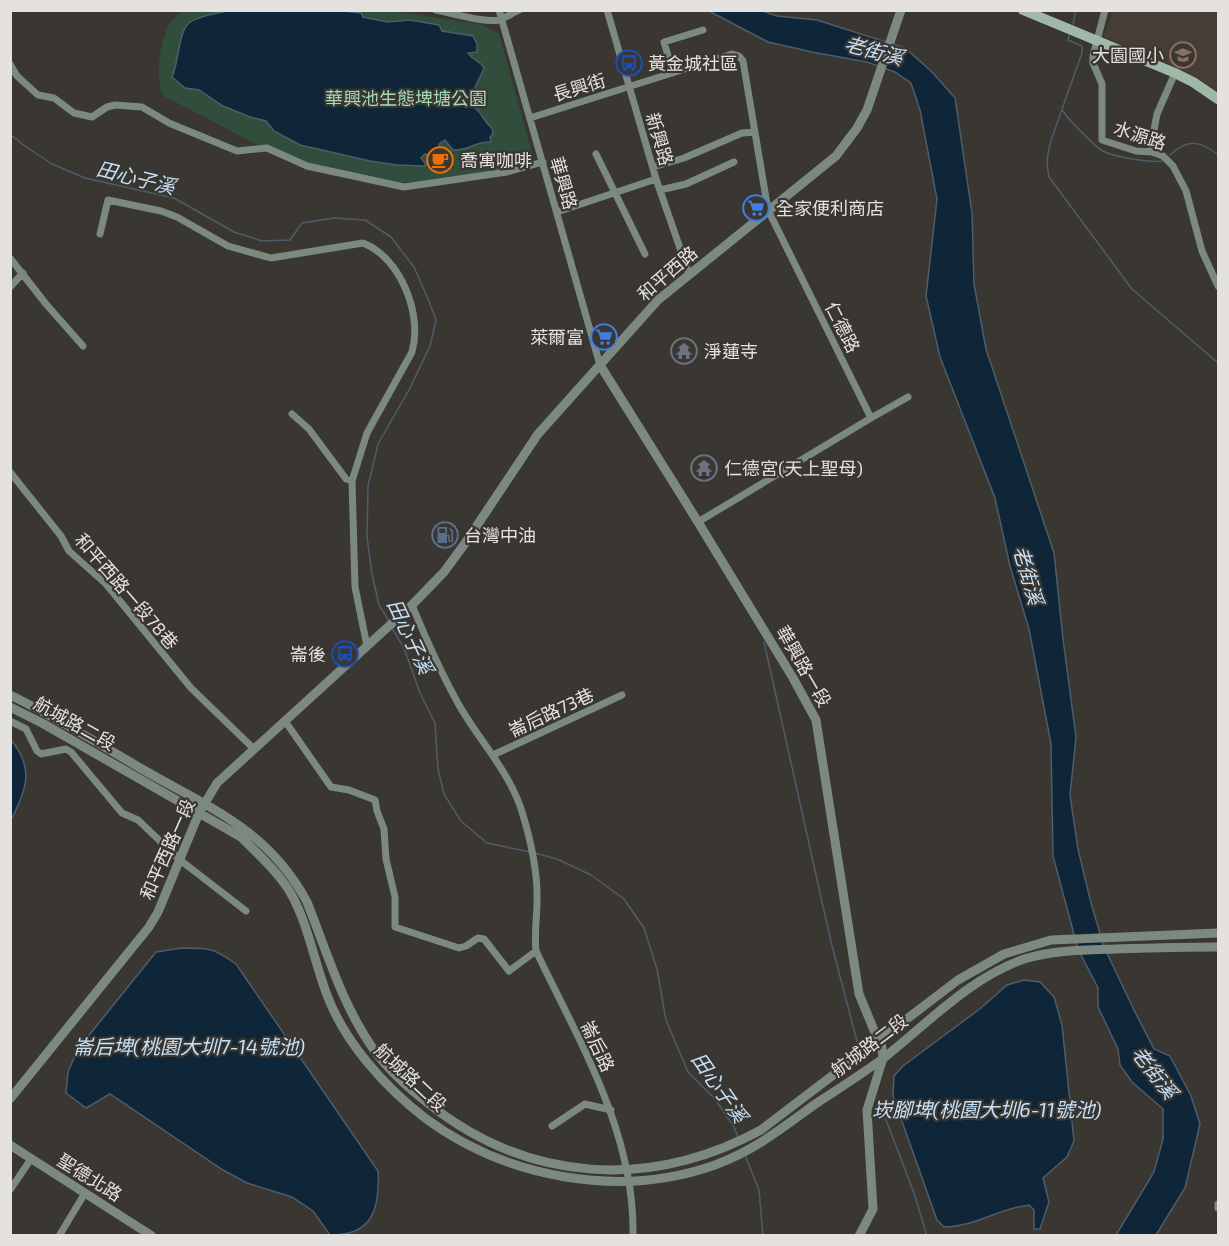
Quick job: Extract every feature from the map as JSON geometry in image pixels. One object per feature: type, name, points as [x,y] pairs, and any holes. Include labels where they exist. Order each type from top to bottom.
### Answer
[{"type":"main road","points":[[1023,10],[1175,73],[1218,99]]},
{"type":"street","name":"華興路","points":[[499,10],[600,365]]},
{"type":"street","points":[[441,11],[490,21],[502,20],[508,14],[519,10]]},
{"type":"street","name":"新興路","points":[[607,10],[656,179],[689,274]]},
{"type":"street","name":"和平西路","points":[[379,635],[444,572],[538,434],[658,300],[836,156],[867,110],[900,10]]},
{"type":"street","points":[[1096,41],[1105,10]]},
{"type":"street","points":[[673,73],[664,42],[703,30]]},
{"type":"street","name":"水源路","points":[[1096,41],[1093,63],[1102,84],[1102,140],[1136,151],[1152,153],[1169,161],[1180,178],[1202,250],[1218,286]]},
{"type":"street","name":"長興街","points":[[530,118],[732,54],[739,56]]},
{"type":"street","name":"仁德路","points":[[739,56],[743,61],[768,210],[871,418]]},
{"type":"street","points":[[10,64],[17,76],[38,95],[54,98],[74,113],[92,117],[107,107],[116,105],[142,107],[169,123],[237,151],[267,148],[307,166],[405,187],[507,172],[543,162]]},
{"type":"street","points":[[1152,153],[1157,114],[1175,73]]},
{"type":"street","points":[[653,167],[684,158],[742,133],[755,132]]},
{"type":"street","points":[[597,154],[645,254]]},
{"type":"street","points":[[660,190],[686,184],[734,162]]},
{"type":"street","points":[[557,212],[656,179]]},
{"type":"street","points":[[100,234],[108,200],[169,214],[228,246],[271,258],[363,243],[374,247],[384,255],[412,303],[415,342],[412,352],[367,433],[352,481],[355,587],[367,646]]},
{"type":"street","points":[[10,258],[83,346]]},
{"type":"street","points":[[10,287],[23,273]]},
{"type":"street","name":"華興路一段","points":[[600,365],[794,678],[816,720],[859,994],[876,1035],[881,1040],[883,1058]]},
{"type":"street","points":[[698,522],[908,397]]},
{"type":"street","points":[[292,414],[309,429],[346,479],[352,481]]},
{"type":"street","name":"和平西路一段78巷","points":[[10,472],[61,536],[69,551],[106,584],[191,688],[254,749]]},
{"type":"street","points":[[412,605],[459,705],[493,755]]},
{"type":"street","name":"和平西路一段","points":[[10,1099],[149,927],[158,912],[199,813],[217,783],[379,635]]},
{"type":"street","name":"航城路二段","points":[[10,695],[49,714],[243,826],[287,870],[307,902],[350,1012],[391,1071],[411,1091],[450,1121],[481,1138],[531,1159],[569,1168],[626,1171],[671,1163],[731,1145],[759,1130],[958,980],[1004,954],[1052,940],[1218,933]]},
{"type":"street","name":"崙后路73巷","points":[[493,755],[622,695]]},
{"type":"street","name":"航城路二段","points":[[10,707],[241,837],[264,860],[289,891],[302,920],[328,998],[343,1027],[363,1057],[390,1086],[425,1117],[459,1139],[523,1167],[556,1175],[587,1180],[628,1181],[669,1176],[713,1166],[738,1155],[764,1142],[883,1058],[982,980],[1024,959],[1056,952],[1218,947]]},
{"type":"street","points":[[10,721],[26,729],[37,752],[41,754],[66,749],[71,752],[122,813],[138,820],[180,859],[246,911]]},
{"type":"street","points":[[285,721],[331,787],[349,790],[375,800],[384,830],[386,859],[395,897],[395,927],[459,948],[478,938],[484,939],[509,971],[536,951]]},
{"type":"street","name":"崙后路","points":[[493,755],[513,789],[524,816],[535,872],[536,951],[611,1110],[634,1209],[633,1236]]},
{"type":"street","points":[[859,1236],[873,1209],[867,1110],[883,1058]]},
{"type":"street","points":[[552,1126],[585,1104],[611,1110]]},
{"type":"street","name":"聖德北路","points":[[10,1145],[152,1236]]},
{"type":"street","points":[[10,1190],[31,1159]]},
{"type":"street","points":[[59,1236],[85,1193]]},
{"type":"shaded area","name":"大園國小","points":[[1113,10],[1218,11],[1218,92],[1190,73],[1104,37]]},
{"type":"green space","name":"華興池生態埤塘公園","points":[[182,11],[394,11],[482,25],[499,34],[534,160],[503,170],[396,183],[309,165],[271,147],[258,145],[162,95],[159,69],[163,41],[170,23]]},
{"type":"water","name":"華興池生態埤塘公園","points":[[230,10],[343,11],[361,13],[363,17],[388,22],[410,20],[439,25],[442,31],[473,36],[477,44],[477,52],[468,53],[484,68],[474,90],[475,108],[492,128],[491,141],[453,150],[445,140],[439,144],[440,151],[429,156],[425,154],[421,158],[426,164],[424,166],[370,161],[300,145],[274,131],[266,121],[223,106],[199,90],[185,88],[172,77],[185,28],[198,18]]},
{"type":"water","name":"老街溪","points":[[709,11],[762,11],[777,16],[817,20],[905,48],[932,72],[955,98],[972,213],[974,284],[986,349],[1054,553],[1076,737],[1070,795],[1078,849],[1104,947],[1154,1049],[1170,1056],[1191,1096],[1200,1124],[1185,1188],[1156,1235],[1116,1235],[1154,1172],[1163,1139],[1163,1109],[1132,1082],[1120,1065],[1118,1049],[1098,1007],[1098,988],[1078,949],[1053,856],[1051,744],[1029,629],[1010,566],[995,498],[940,357],[926,296],[937,199],[920,110],[911,83],[895,72],[867,62],[768,42]]},
{"type":"water","points":[[11,740],[23,760],[26,780],[21,799],[11,820]]},
{"type":"water","name":"崙后埤(桃園大圳7-14號池)","points":[[182,948],[211,950],[236,964],[378,1171],[375,1208],[365,1225],[356,1231],[330,1235],[313,1211],[292,1197],[247,1183],[223,1170],[110,1094],[86,1108],[66,1093],[68,1072],[78,1049],[156,952]]},
{"type":"water","name":"崁腳埤(桃園大圳6-11號池)","points":[[1024,980],[1040,982],[1054,997],[1062,1025],[1074,1141],[1067,1157],[1043,1178],[1049,1202],[1040,1229],[1034,1229],[1034,1210],[1029,1205],[966,1224],[944,1227],[937,1220],[893,1096],[894,1076],[903,1066],[981,1008],[1007,985]]},
{"type":"waterway","points":[[1073,24],[1076,10]]},
{"type":"waterway","points":[[1069,35],[1068,40],[1082,46],[1082,53],[1050,144],[1047,160],[1049,177],[1132,289],[1218,363]]},
{"type":"waterway","points":[[1063,111],[1081,132],[1103,151],[1132,159],[1163,161]]},
{"type":"waterway","name":"田心子溪","points":[[10,134],[52,164],[85,178],[174,198],[234,232],[262,241],[290,240],[302,223],[334,218],[365,220],[391,237],[414,267],[436,320],[430,346],[410,388],[378,444],[368,486],[367,537],[372,574],[379,605],[389,621]]},
{"type":"waterway","points":[[1170,155],[1182,146],[1194,143],[1205,146],[1218,155]]},
{"type":"waterway","name":"田心子溪","points":[[392,628],[404,648],[420,693],[435,723],[438,769],[444,794],[461,821],[487,843],[530,852]]},
{"type":"waterway","points":[[764,642],[831,942],[859,1049]]},
{"type":"waterway","name":"田心子溪","points":[[535,853],[557,859],[591,875],[624,899],[644,928],[657,969],[666,1020],[688,1072],[715,1099],[738,1137]]},
{"type":"waterway","points":[[878,1099],[914,1193],[927,1236]]},
{"type":"waterway","name":"田心子溪","points":[[745,1155],[759,1190],[763,1236]]},
{"type":"place","name":"大園國小","points":[[1183,55]]},
{"type":"place","name":"黃金城社區","points":[[629,63]]},
{"type":"place","name":"喬寓咖啡","points":[[440,160]]},
{"type":"place","name":"全家便利商店","points":[[756,208]]},
{"type":"place","name":"萊爾富","points":[[604,337]]},
{"type":"place","name":"淨蓮寺","points":[[684,351]]},
{"type":"place","name":"仁德宮(天上聖母)","points":[[704,468]]},
{"type":"place","name":"台灣中油","points":[[445,535]]},
{"type":"place","name":"崙後","points":[[345,654]]}]
